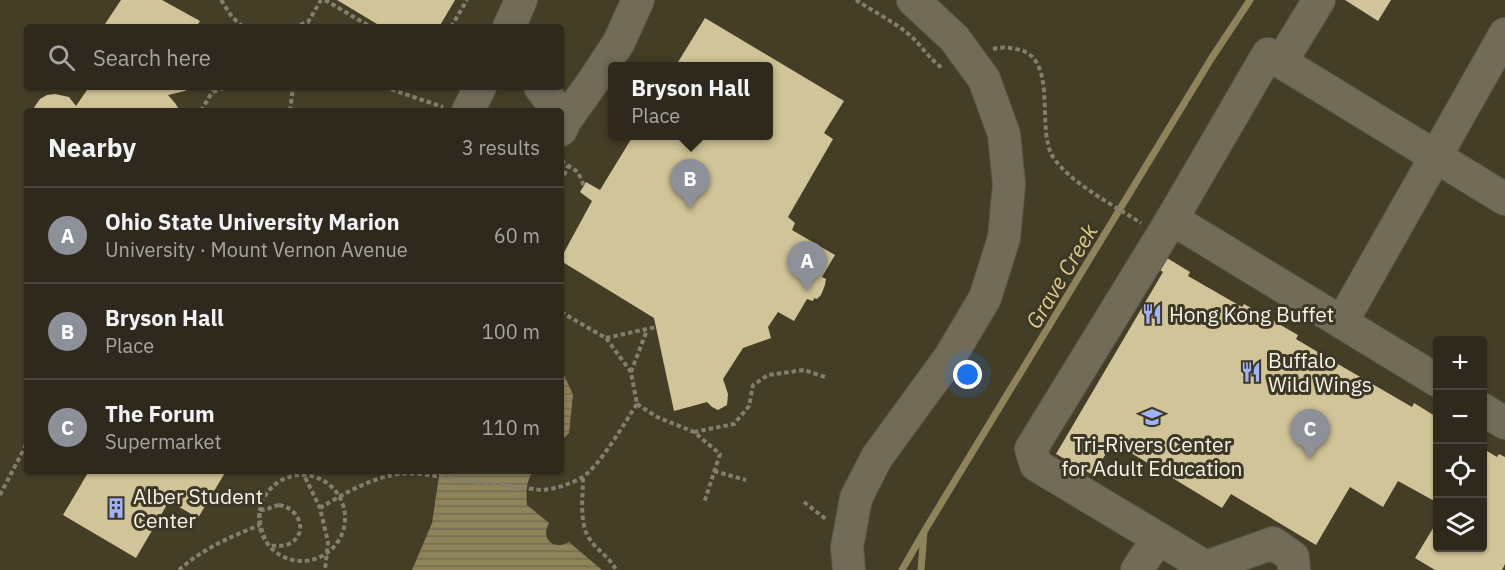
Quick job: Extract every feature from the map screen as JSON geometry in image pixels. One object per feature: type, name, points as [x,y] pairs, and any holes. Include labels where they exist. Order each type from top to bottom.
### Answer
[{"type":"street","points":[[510,24],[521,0]]},
{"type":"street","points":[[564,116],[592,83],[618,42],[638,0]]},
{"type":"street","points":[[849,570],[847,548],[856,498],[877,457],[950,357],[985,298],[1004,238],[1009,184],[1004,134],[984,79],[954,38],[913,0]]},
{"type":"street","points":[[1281,62],[1319,0]]},
{"type":"street","points":[[1342,322],[1505,34]]},
{"type":"street","points":[[1294,570],[1293,557],[1273,543],[1206,567],[1036,465],[1031,449],[1172,219],[1268,54],[1505,199]]},
{"type":"street","points":[[470,108],[478,90]]},
{"type":"street","points":[[542,90],[554,108]]},
{"type":"street","points":[[1172,219],[1433,379]]},
{"type":"street","points":[[1487,412],[1505,423]]},
{"type":"street","points":[[1137,570],[1158,538]]},
{"type":"path","points":[[221,0],[240,24]]},
{"type":"path","points":[[310,24],[323,0],[366,24]]},
{"type":"path","points":[[453,24],[467,0]]},
{"type":"path","points":[[856,0],[911,37],[934,62],[945,70]]},
{"type":"path","points":[[986,53],[996,48],[1008,47],[1023,50],[1034,57],[1041,70],[1046,136],[1053,156],[1069,175],[1139,222]]},
{"type":"path","points":[[203,108],[213,92],[218,90]]},
{"type":"path","points":[[290,108],[293,90]]},
{"type":"path","points":[[393,90],[444,108]]},
{"type":"path","points":[[564,163],[578,172],[584,186]]},
{"type":"path","points":[[564,175],[568,166]]},
{"type":"path","points":[[320,508],[379,478],[401,474],[439,476],[541,490],[557,488],[583,478],[597,464],[637,404],[631,372],[606,338],[564,314]]},
{"type":"path","points":[[606,338],[656,327]]},
{"type":"path","points":[[631,372],[647,329]]},
{"type":"path","points":[[694,432],[734,424],[749,406],[753,385],[768,375],[804,370],[825,377]]},
{"type":"path","points":[[637,404],[657,417],[694,432],[720,454],[704,503]]},
{"type":"path","points":[[0,495],[24,449]]},
{"type":"path","points":[[714,471],[746,480]]},
{"type":"path","points":[[305,476],[320,508],[327,542],[325,570]]},
{"type":"path","points":[[305,476],[324,481],[334,490],[342,501],[345,514],[344,528],[339,540],[327,553],[319,558],[306,561],[292,560],[280,555],[270,546],[262,534],[260,525],[260,510],[273,487],[284,479],[305,476]]},
{"type":"path","points":[[583,478],[583,523],[589,538],[616,570]]},
{"type":"path","points":[[260,510],[279,505],[286,506],[297,515],[299,522],[298,535],[293,541],[287,545],[270,546]]},
{"type":"path","points":[[179,570],[227,538],[260,525]]},
{"type":"shaded area","points":[[0,0],[1505,0],[1505,570],[0,570]]},
{"type":"shaded area","points":[[564,375],[573,395],[569,433],[564,438]]},
{"type":"shaded area","points":[[439,474],[532,474],[527,487],[527,505],[549,523],[547,538],[558,545],[569,542],[602,570],[412,570],[432,523]]},
{"type":"building","points":[[121,0],[162,0],[200,21],[198,24],[105,24]]},
{"type":"building","points":[[337,0],[455,0],[441,24],[377,24]]},
{"type":"building","points":[[1345,0],[1391,0],[1378,21]]},
{"type":"building","points":[[705,18],[844,101],[824,133],[833,139],[788,217],[795,223],[792,230],[835,255],[822,277],[826,279],[821,295],[813,301],[807,299],[794,321],[778,312],[768,327],[771,338],[743,348],[723,379],[728,394],[727,405],[718,410],[707,402],[674,411],[654,318],[564,263],[564,252],[592,201],[580,192],[586,182],[600,190],[631,140],[773,140],[773,62],[678,62]]},
{"type":"building","points":[[87,90],[186,90],[168,95],[178,108],[34,108],[40,99],[55,94],[69,97],[76,106]]},
{"type":"building","points":[[1167,258],[1190,272],[1188,276],[1298,335],[1296,339],[1412,407],[1414,403],[1433,415],[1433,500],[1398,481],[1383,507],[1350,487],[1316,545],[1231,494],[1222,508],[1113,442],[1093,475],[1056,454],[1163,272],[1160,270]]},
{"type":"building","points":[[1487,451],[1497,457],[1499,454],[1505,457],[1505,564],[1502,570],[1435,570],[1415,558],[1433,528],[1433,552],[1487,552]]},
{"type":"building","name":"Alber Student Center","points":[[87,474],[224,474],[198,518],[169,501],[136,558],[63,515]]},
{"type":"waterway","name":"Grave Creek","points":[[902,570],[1211,59],[1250,0]]},
{"type":"waterway","points":[[921,570],[924,532]]},
{"type":"place","name":"Bryson Hall","points":[[690,209]]},
{"type":"place","name":"Ohio State University Marion","points":[[807,291]]},
{"type":"place","name":"Hong Kong Buffet","points":[[1152,314]]},
{"type":"place","name":"Buffalo Wild Wings","points":[[1251,372]]},
{"type":"place","name":"Tri-Rivers Center for Adult Education","points":[[1152,417]]},
{"type":"place","name":"The Forum","points":[[1310,459]]},
{"type":"place","name":"Alber Student Center","points":[[116,508]]}]
